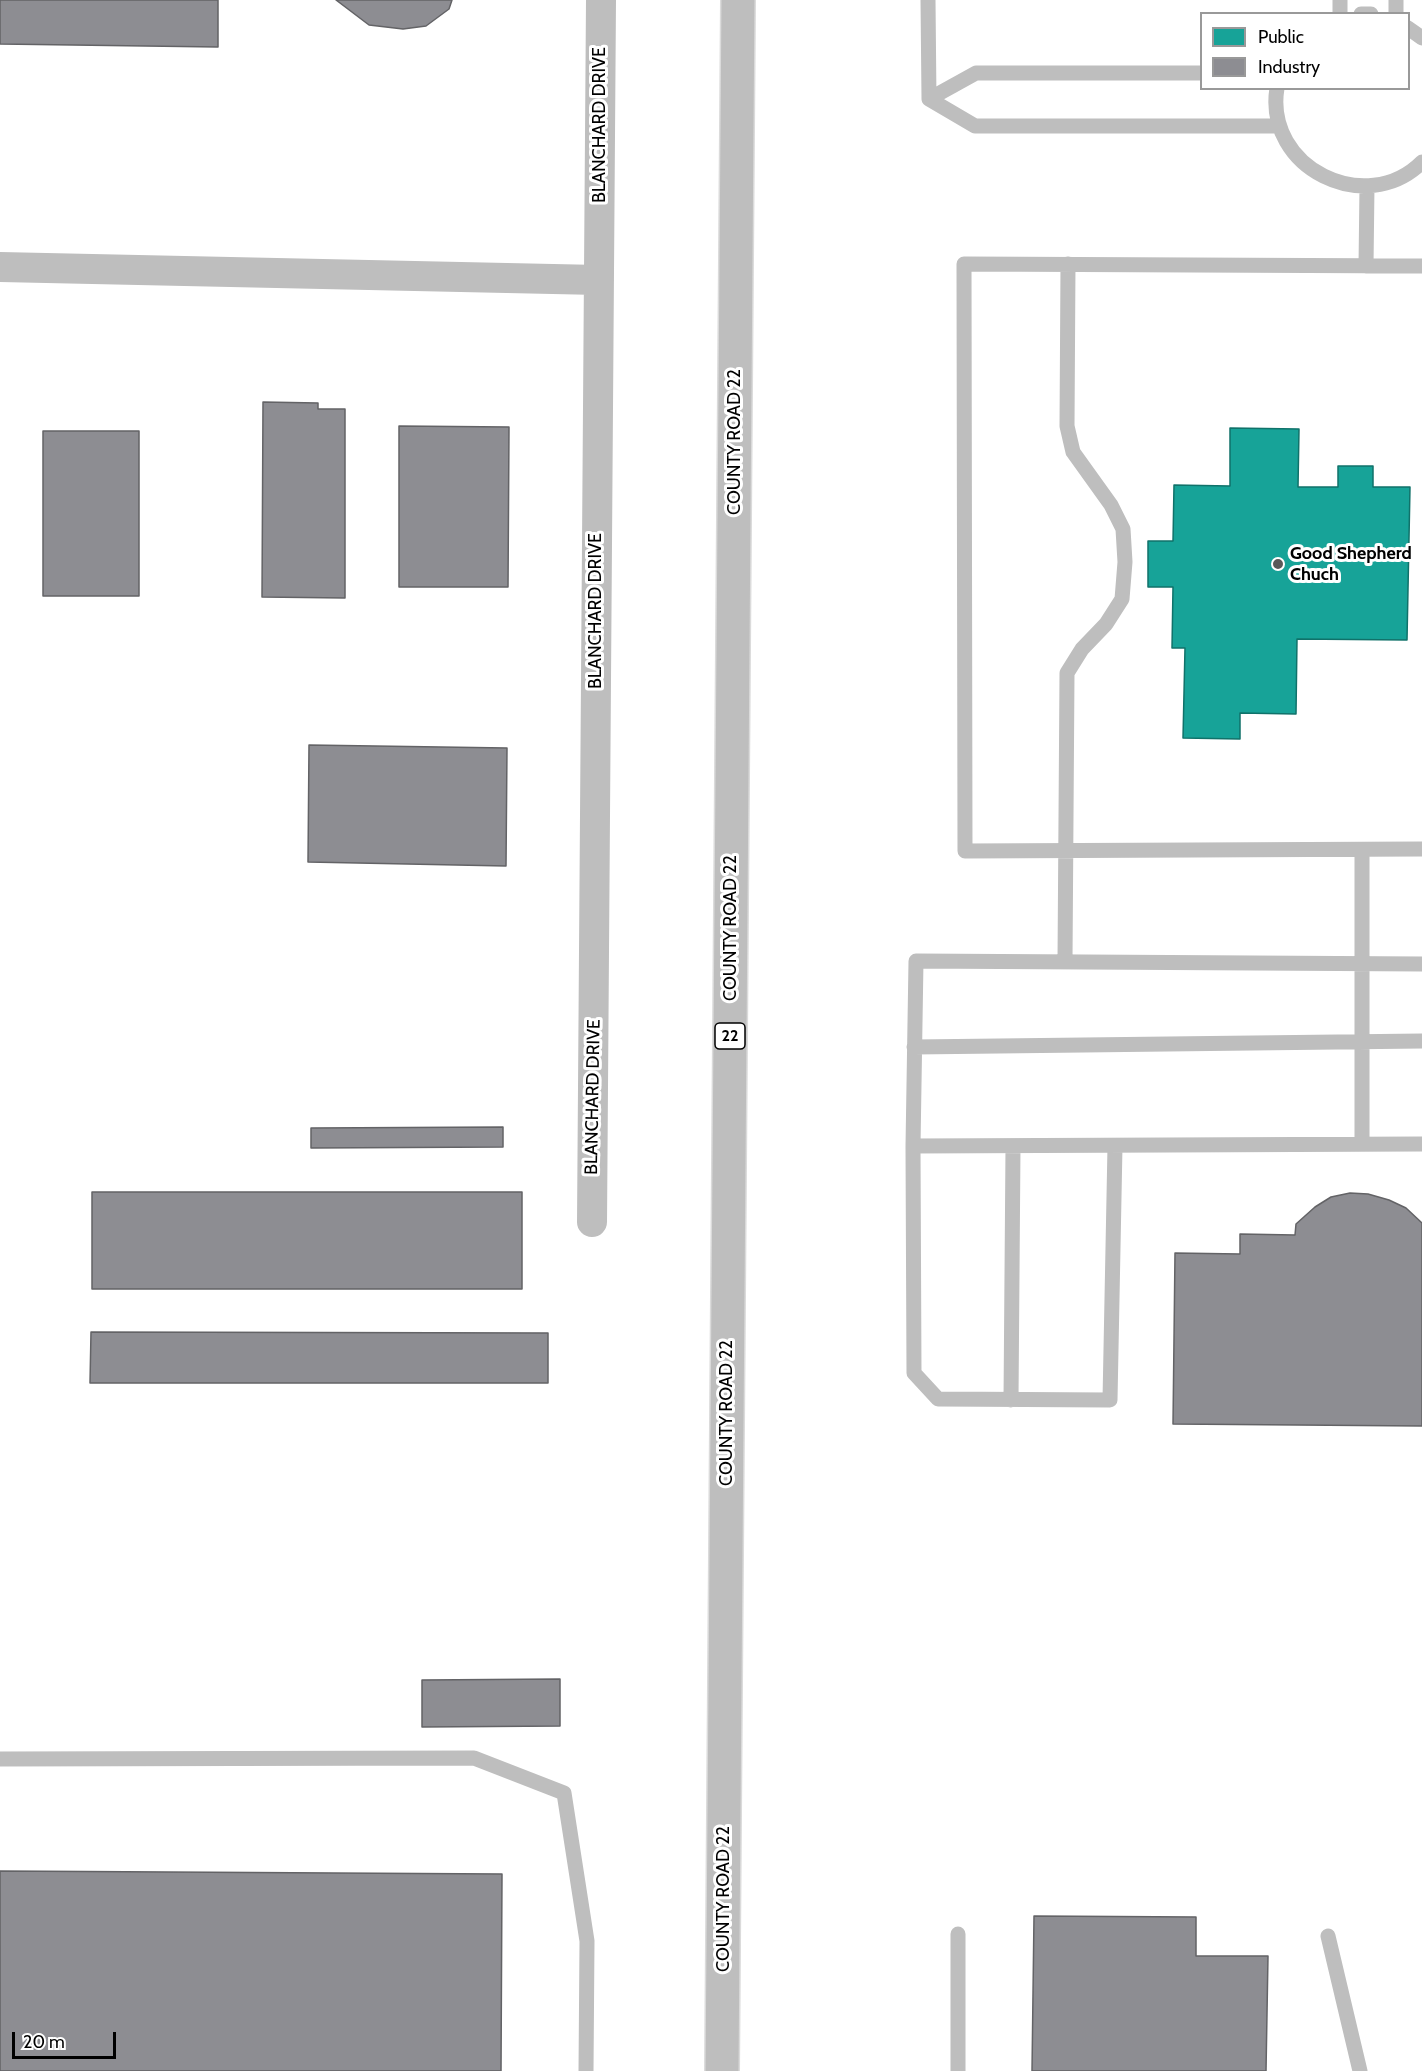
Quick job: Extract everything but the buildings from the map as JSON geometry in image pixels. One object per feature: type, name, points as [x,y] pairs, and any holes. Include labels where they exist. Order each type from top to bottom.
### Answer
[{"type":"main road","name":"COUNTY ROAD 22","points":[[722,2071],[738,0]]},
{"type":"street","name":"BLANCHARD DRIVE","points":[[592,1222],[601,0]]},
{"type":"street","points":[[0,267],[599,280]]},
{"type":"lane","points":[[928,0],[929,99]]},
{"type":"lane","points":[[929,99],[976,74],[1200,73]]},
{"type":"lane","points":[[1277,90],[1275,99],[1279,126],[1292,151],[1313,171],[1339,184],[1367,186],[1395,180],[1422,162]]},
{"type":"lane","points":[[929,99],[975,126],[1279,126]]},
{"type":"lane","points":[[1366,266],[1367,186]]},
{"type":"lane","points":[[1422,266],[964,264],[965,851],[1422,849]]},
{"type":"lane","points":[[1065,960],[1067,673],[1082,649],[1106,624],[1122,599],[1125,562],[1123,530],[1111,505],[1073,452],[1067,426],[1068,264]]},
{"type":"lane","points":[[1362,850],[1362,1144]]},
{"type":"lane","points":[[1115,1146],[1110,1400],[938,1399],[914,1373],[913,1146],[916,961],[1065,960],[1422,964]]},
{"type":"lane","points":[[914,1047],[1422,1041]]},
{"type":"lane","points":[[913,1146],[1422,1144]]},
{"type":"lane","points":[[1011,1400],[1013,1147]]},
{"type":"lane","points":[[0,1759],[474,1758],[564,1793],[587,1941],[586,2071]]},
{"type":"lane","points":[[958,1934],[958,2071]]},
{"type":"lane","points":[[1328,1936],[1360,2071]]},
{"type":"place","name":"Good Shepherd Chuch","points":[[1278,564]]}]
